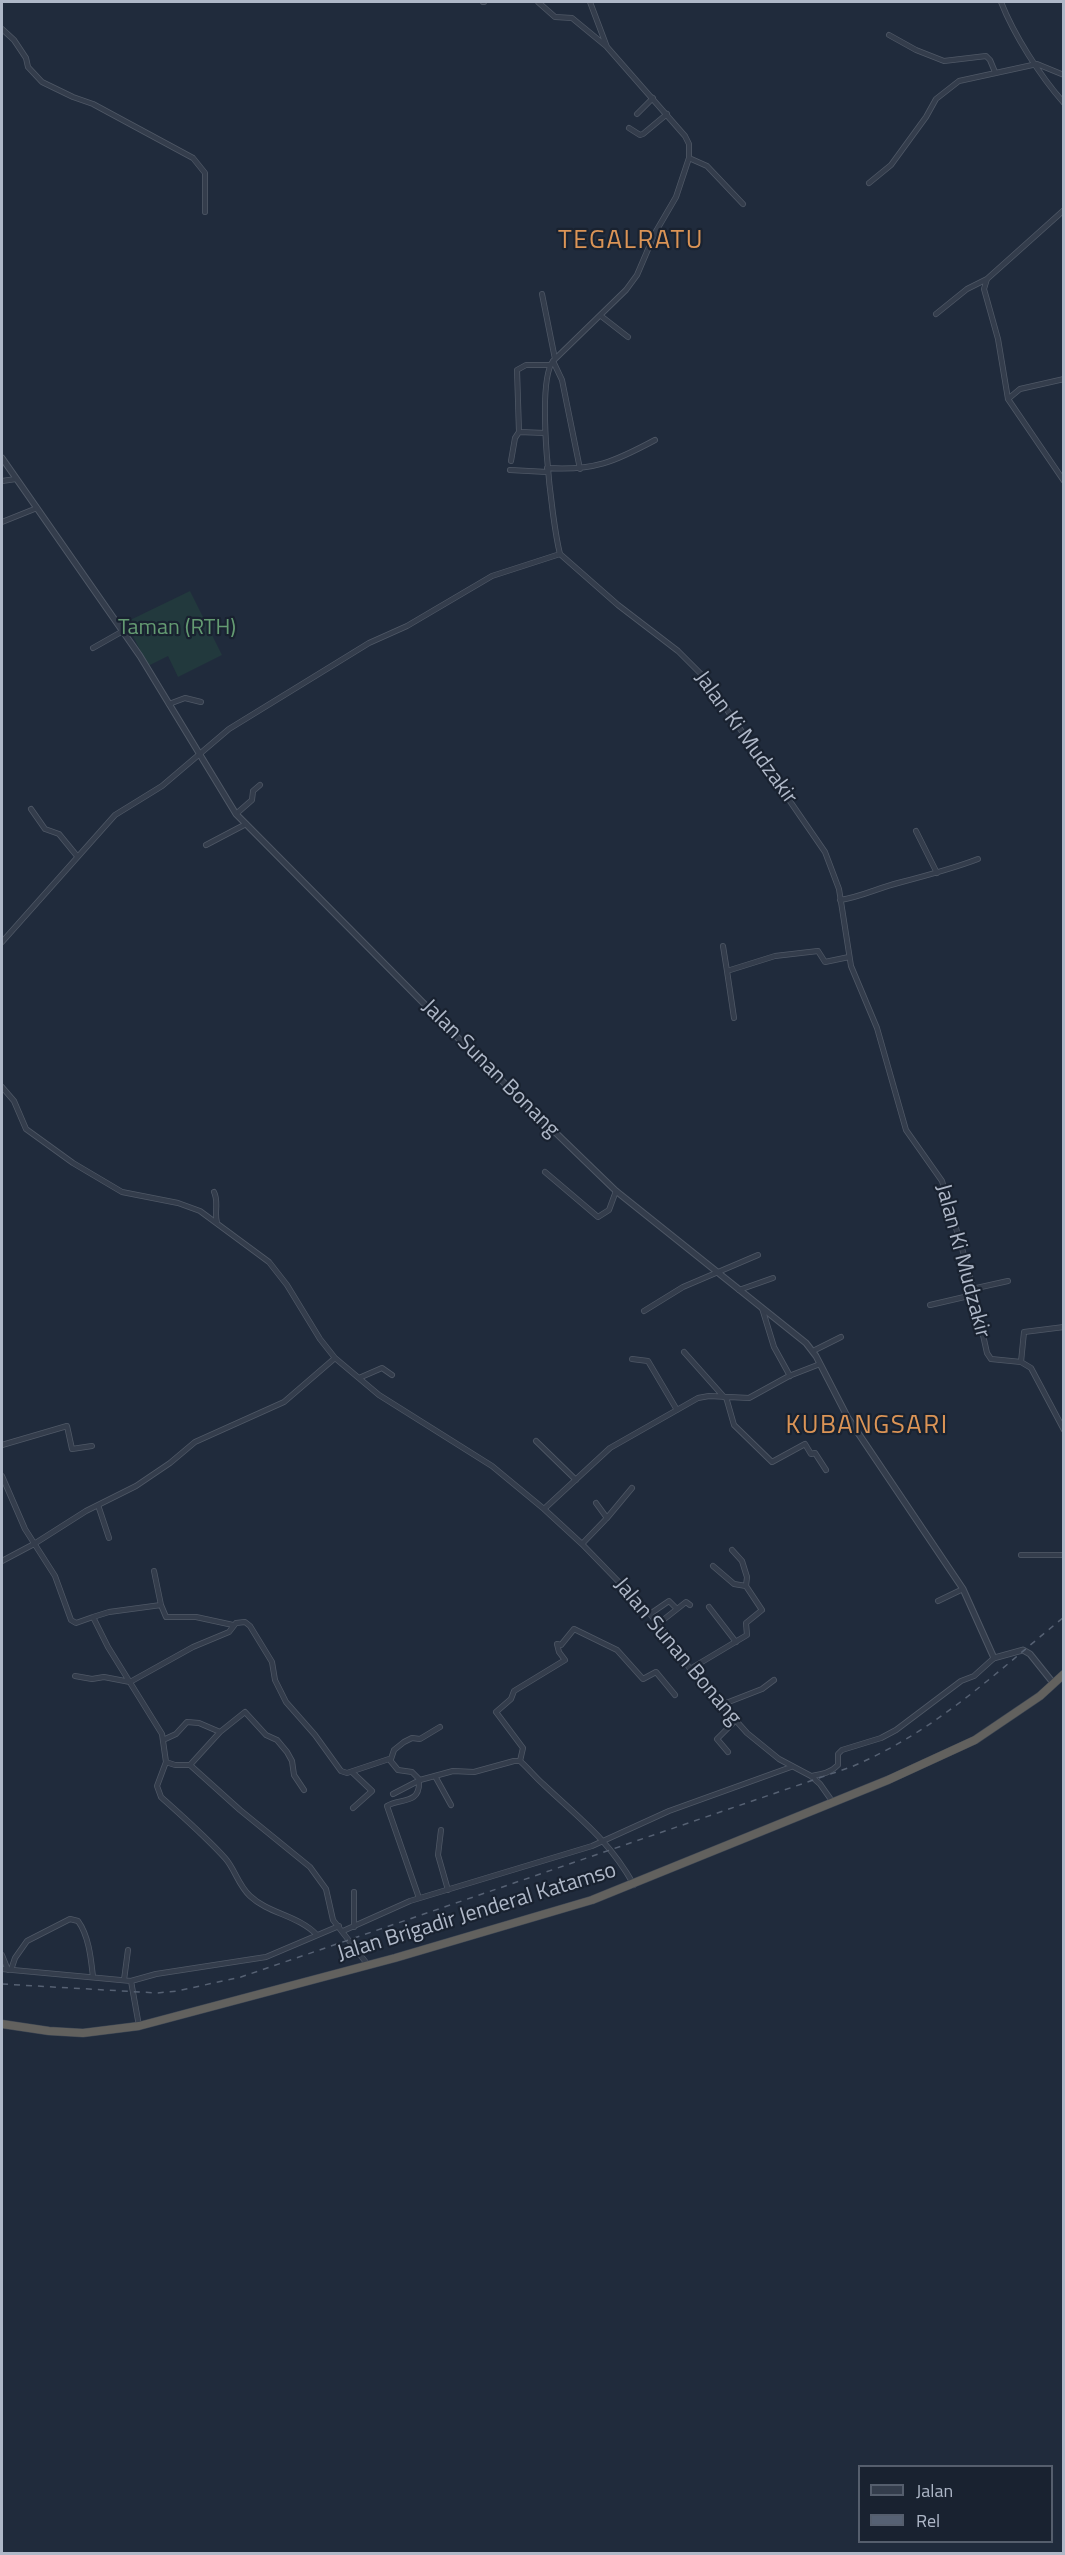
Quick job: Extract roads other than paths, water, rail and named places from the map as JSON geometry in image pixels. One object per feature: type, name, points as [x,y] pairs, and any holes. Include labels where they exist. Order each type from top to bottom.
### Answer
[{"type":"highway","name":"Jalan Brigadir Jenderal Katamso","points":[[2,2024],[83,2033],[139,2026],[530,1920],[634,1885],[832,1801],[888,1780],[975,1740],[1016,1713],[1064,1674]]},
{"type":"street","points":[[2,942],[116,815],[162,786],[229,729],[369,643],[407,626],[492,576],[560,554],[547,470],[545,433],[548,371],[553,362],[626,290],[637,275],[655,233],[676,197],[689,158],[687,140],[607,47],[572,18],[555,17],[538,2]]},
{"type":"street","points":[[590,2],[607,47]]},
{"type":"street","points":[[1001,2],[1011,26],[1064,103]]},
{"type":"street","points":[[2,29],[14,40],[23,52],[28,67],[42,82],[73,98],[93,104],[193,158],[206,173],[205,212]]},
{"type":"street","points":[[889,35],[916,50],[944,61],[986,56],[995,72]]},
{"type":"street","points":[[869,183],[891,165],[942,93],[959,81],[1037,64],[1042,64],[1064,75]]},
{"type":"street","points":[[637,114],[653,98]]},
{"type":"street","points":[[629,128],[643,134],[667,114]]},
{"type":"street","points":[[689,158],[707,166],[743,204]]},
{"type":"street","points":[[936,314],[967,289],[987,279],[1064,210]]},
{"type":"street","points":[[987,279],[984,289],[998,339],[1008,399],[1064,481]]},
{"type":"street","points":[[542,294],[553,362],[562,380],[580,469]]},
{"type":"street","points":[[601,315],[628,337]]},
{"type":"street","points":[[511,461],[515,438],[519,432],[517,370],[526,365],[553,362]]},
{"type":"street","points":[[1008,399],[1020,389],[1064,379]]},
{"type":"street","points":[[519,432],[545,433]]},
{"type":"street","points":[[510,470],[580,469],[615,459],[655,440]]},
{"type":"street","name":"Jalan Sunan Bonang","points":[[2,458],[123,631],[236,814],[467,1047],[616,1191],[797,1334],[813,1351],[848,1418],[963,1589],[994,1658]]},
{"type":"street","points":[[2,481],[16,478]]},
{"type":"street","points":[[2,522],[37,508]]},
{"type":"street","name":"Jalan Ki Mudzakir","points":[[560,554],[618,605],[678,651],[705,678],[819,841],[832,868],[840,900],[849,957],[858,986],[877,1028],[906,1130],[942,1181],[973,1292],[988,1357],[1020,1362]]},
{"type":"street","points":[[93,648],[123,631]]},
{"type":"street","points":[[168,704],[185,698],[201,702]]},
{"type":"street","points":[[236,814],[252,800],[254,791],[260,785]]},
{"type":"street","points":[[31,809],[45,829],[66,841],[77,856]]},
{"type":"street","points":[[206,845],[246,824]]},
{"type":"street","points":[[916,831],[937,873]]},
{"type":"street","points":[[840,900],[978,859]]},
{"type":"street","points":[[723,946],[734,1018]]},
{"type":"street","points":[[727,971],[783,955],[818,951],[825,962],[849,957]]},
{"type":"street","name":"Jalan Sunan Bonang","points":[[2,1087],[14,1101],[26,1129],[73,1163],[122,1192],[133,1196],[178,1203],[200,1211],[269,1262],[335,1358],[387,1400],[492,1466],[544,1509],[582,1544],[650,1614],[690,1669],[735,1721],[755,1741],[791,1767],[812,1776],[832,1801]]},
{"type":"street","points":[[545,1172],[598,1217],[609,1210],[616,1191]]},
{"type":"street","points":[[214,1192],[217,1201],[214,1211],[217,1223]]},
{"type":"street","points":[[644,1311],[683,1287],[759,1255]]},
{"type":"street","points":[[739,1290],[773,1278]]},
{"type":"street","points":[[930,1305],[1008,1281]]},
{"type":"street","points":[[762,1308],[774,1347],[790,1376]]},
{"type":"street","points":[[1064,1327],[1024,1332],[1020,1362],[1033,1371],[1064,1430]]},
{"type":"street","points":[[813,1351],[841,1337]]},
{"type":"street","points":[[684,1352],[725,1397],[734,1425],[772,1462],[805,1444],[811,1454],[815,1453],[826,1470]]},
{"type":"street","points":[[2,1561],[155,1474],[195,1442],[284,1402],[335,1358]]},
{"type":"street","points":[[632,1359],[648,1361],[677,1410]]},
{"type":"street","points":[[544,1509],[610,1448],[703,1396],[756,1396],[790,1376],[820,1364]]},
{"type":"street","points":[[359,1378],[382,1368],[392,1375]]},
{"type":"street","points":[[2,1445],[67,1426],[72,1449],[92,1446]]},
{"type":"street","points":[[537,1442],[576,1480]]},
{"type":"street","points":[[2,1476],[34,1544],[55,1576],[73,1622],[109,1612],[161,1605]]},
{"type":"street","points":[[582,1544],[632,1488]]},
{"type":"street","points":[[596,1503],[607,1518]]},
{"type":"street","points":[[98,1505],[109,1538]]},
{"type":"street","points":[[690,1669],[747,1635],[747,1622],[762,1610],[746,1586],[746,1571],[742,1561],[732,1550]]},
{"type":"street","points":[[1021,1556],[1064,1555]]},
{"type":"street","points":[[713,1566],[734,1584],[746,1586]]},
{"type":"street","points":[[154,1571],[161,1605],[166,1617],[196,1617],[233,1625],[245,1622],[250,1626],[273,1662],[275,1680],[286,1702],[315,1735],[341,1771],[352,1772],[390,1759]]},
{"type":"street","points":[[938,1601],[963,1589]]},
{"type":"street","points":[[650,1614],[669,1601],[677,1609]]},
{"type":"street","points":[[658,1624],[686,1602],[690,1605]]},
{"type":"street","points":[[710,1607],[735,1642]]},
{"type":"street","points":[[93,1617],[159,1729],[166,1762],[157,1786],[161,1797],[226,1859],[250,1896],[262,1905],[285,1913],[317,1935]]},
{"type":"street","points":[[75,1676],[104,1677],[130,1682],[193,1647],[229,1632],[233,1625]]},
{"type":"street","points":[[520,1761],[523,1748],[496,1712],[511,1699],[514,1691],[565,1660],[558,1652],[557,1644],[561,1644],[574,1629],[617,1650],[643,1679],[656,1672],[675,1695]]},
{"type":"street","points":[[812,1776],[828,1773],[838,1765],[838,1754],[842,1750],[896,1731],[961,1681],[974,1676],[994,1658],[1023,1650],[1030,1654],[1054,1684]]},
{"type":"street","points":[[721,1705],[762,1689],[774,1680]]},
{"type":"street","points":[[190,1765],[220,1732],[246,1713],[266,1735],[277,1740],[287,1752],[292,1761],[294,1776],[304,1790]]},
{"type":"street","points":[[728,1752],[717,1739],[735,1721]]},
{"type":"street","points":[[163,1740],[176,1734],[187,1722],[199,1723],[220,1732]]},
{"type":"street","points":[[390,1759],[393,1751],[404,1743],[412,1738],[420,1739],[440,1727]]},
{"type":"street","points":[[390,1759],[398,1770],[412,1772],[420,1781],[415,1796],[405,1802],[387,1806],[419,1898]]},
{"type":"street","points":[[393,1794],[420,1781],[453,1771],[474,1772],[520,1761],[575,1811],[603,1841],[620,1860],[634,1885]]},
{"type":"street","points":[[166,1762],[175,1765],[190,1765],[240,1810],[310,1867],[326,1889],[332,1917],[368,1965]]},
{"type":"street","points":[[343,1931],[396,1906],[603,1841],[669,1810],[791,1767]]},
{"type":"street","points":[[352,1772],[372,1791],[353,1808]]},
{"type":"street","points":[[435,1776],[451,1805]]},
{"type":"street","points":[[441,1830],[438,1855],[448,1890]]},
{"type":"street","points":[[354,1892],[354,1927]]},
{"type":"street","points":[[7,1970],[27,1941],[70,1919],[78,1921],[82,1927],[93,1977]]},
{"type":"street","points":[[7,1970],[131,1981],[156,1974],[258,1960],[339,1926]]},
{"type":"street","points":[[124,1980],[128,1950]]},
{"type":"street","points":[[2,1955],[7,1970]]},
{"type":"street","points":[[131,1981],[139,2026]]},
{"type":"railway","points":[[2,1984],[157,1993],[241,1977],[851,1767],[882,1753],[937,1719],[1064,1617]]},
{"type":"district","name":"TEGALRATU","points":[[631,242]]},
{"type":"district","name":"KUBANGSARI","points":[[867,1427]]},
{"type":"park label","name":"Taman (RTH)","points":[[177,629]]}]
